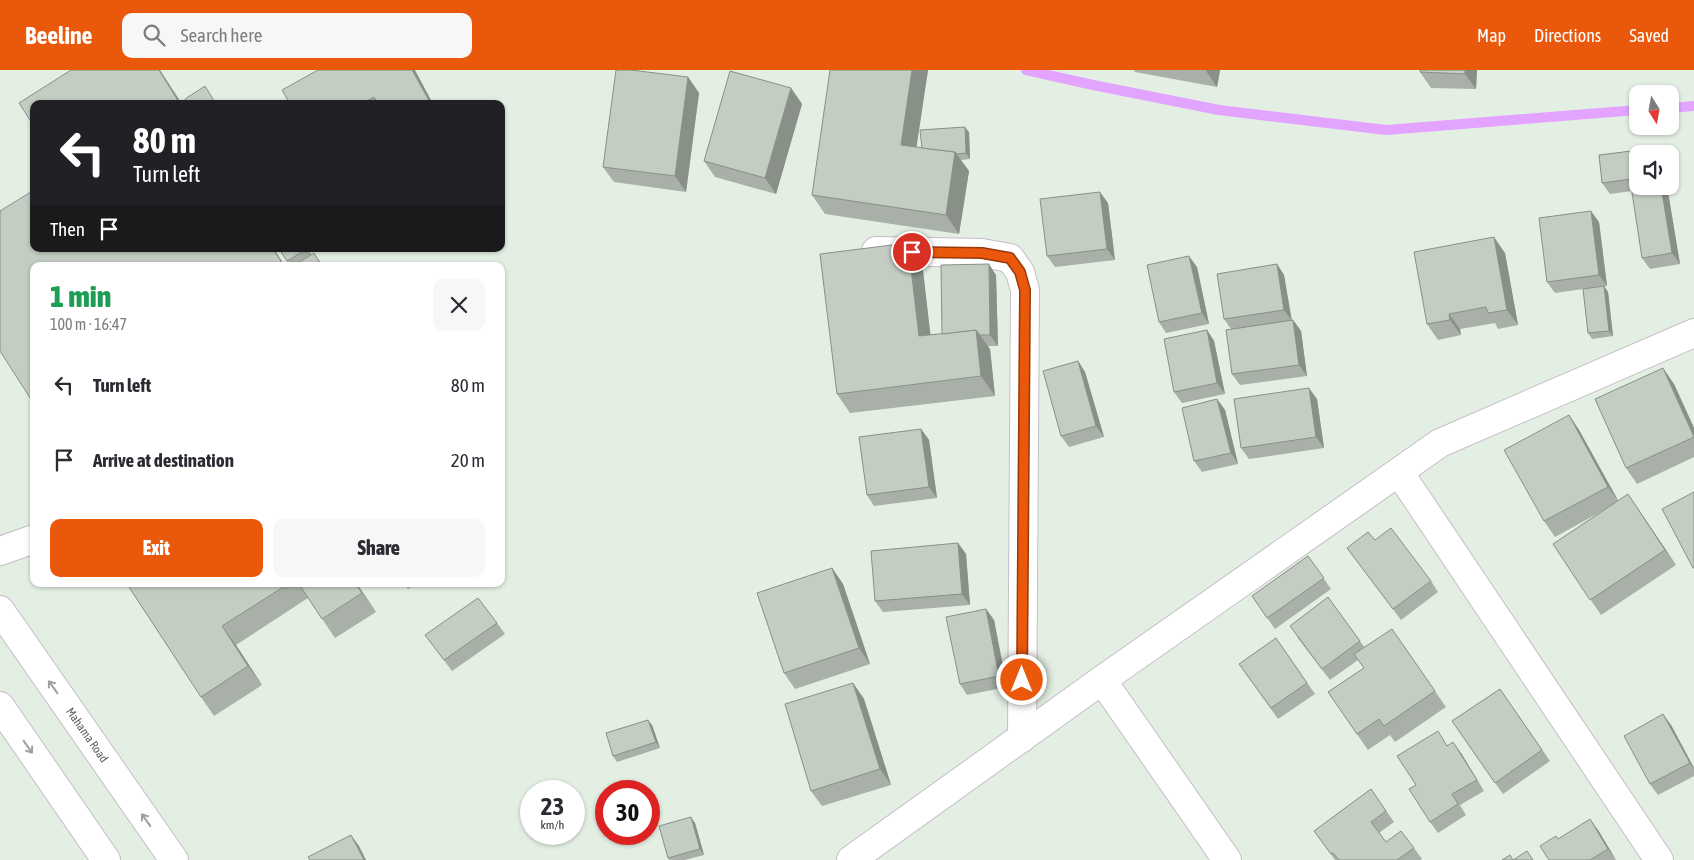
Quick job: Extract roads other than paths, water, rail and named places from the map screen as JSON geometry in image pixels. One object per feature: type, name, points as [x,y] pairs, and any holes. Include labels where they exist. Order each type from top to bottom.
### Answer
[{"type":"street","points":[[850,255],[876,251],[982,253],[1010,258],[1020,272],[1025,290],[1022,738]]},
{"type":"street","points":[[852,860],[1102,680],[1440,443],[1694,333]]},
{"type":"street","points":[[1399,472],[1659,860]]},
{"type":"street","points":[[0,551],[30,540]]},
{"type":"street","name":"Mahama Road","points":[[0,610],[174,860]]},
{"type":"street","points":[[1102,680],[1228,860]]},
{"type":"street","points":[[0,706],[106,860]]},
{"type":"waterway","points":[[1026,70],[1219,110],[1386,130],[1629,111]]},
{"type":"waterway","points":[[1679,107],[1694,106]]}]
